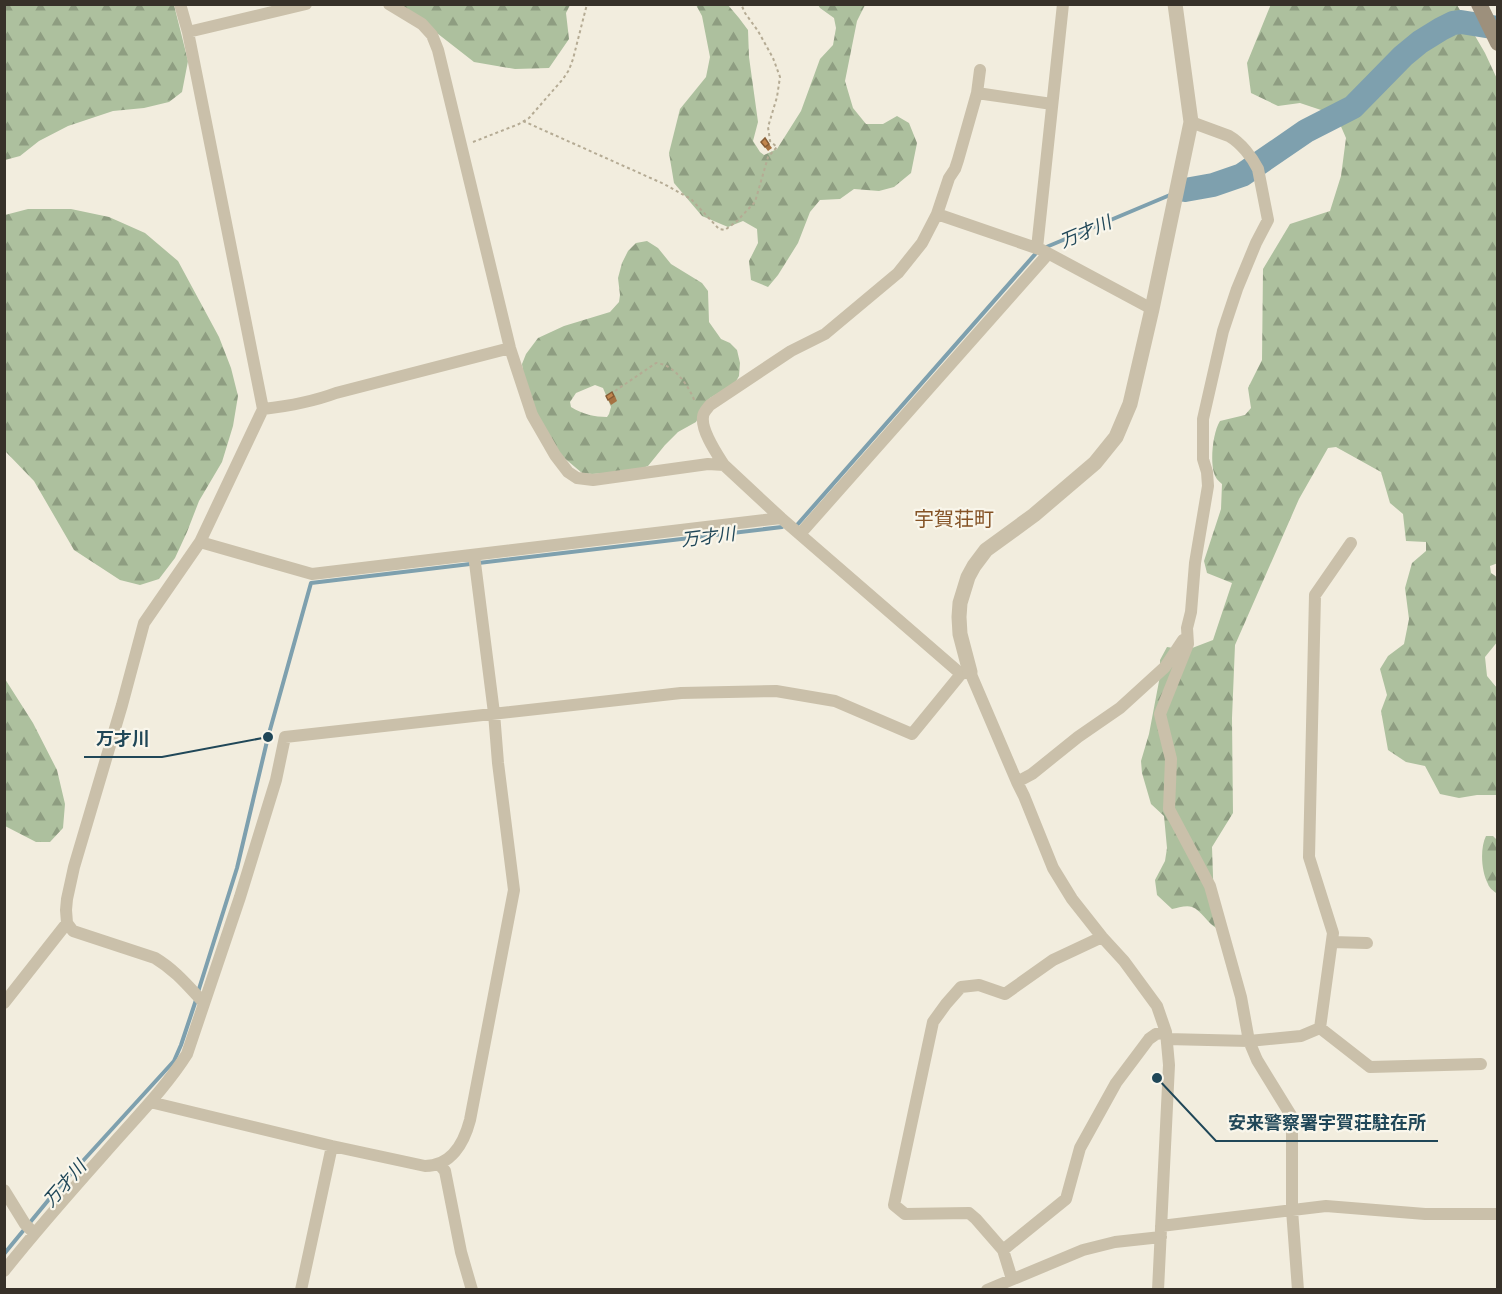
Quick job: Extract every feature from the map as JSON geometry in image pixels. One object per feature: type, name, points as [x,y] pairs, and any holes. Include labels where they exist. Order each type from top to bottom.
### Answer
[{"type":"main road","points":[[1481,8],[1497,43]]},
{"type":"street","points":[[180,4],[188,32],[263,409],[200,542],[144,624],[74,867],[67,899],[67,923],[73,931],[155,958],[181,977],[202,1001]]},
{"type":"street","points":[[188,32],[306,4]]},
{"type":"street","points":[[389,4],[422,24],[432,35],[438,50],[510,348],[532,415],[555,455],[574,477],[593,480],[708,464],[724,465]]},
{"type":"street","points":[[800,534],[1040,250],[1063,4]]},
{"type":"street","points":[[1158,1290],[1169,1065],[1167,1036],[1157,1006],[1124,961],[1072,899],[1053,868],[1024,796],[965,673],[959,617],[960,603],[968,577],[986,550],[1034,515],[1095,463],[1116,437],[1130,404],[1191,122],[1175,4]]},
{"type":"street","points":[[965,673],[781,518],[724,465],[706,432],[702,415],[710,405],[791,351],[825,334],[898,273],[922,243],[938,214],[949,178],[958,160],[977,93],[980,70]]},
{"type":"street","points":[[977,93],[1052,104]]},
{"type":"street","points":[[1017,782],[1032,774],[1078,737],[1120,708],[1165,667],[1184,639],[1187,628],[1208,486],[1203,459],[1203,419],[1223,331],[1256,243],[1269,220],[1256,165],[1229,135],[1191,122]]},
{"type":"street","points":[[938,214],[1040,250],[1152,309]]},
{"type":"street","points":[[263,409],[317,401],[336,393],[510,348]]},
{"type":"street","points":[[200,542],[312,574],[475,561],[781,518]]},
{"type":"street","points":[[1320,1028],[1333,933],[1309,857],[1315,595],[1351,543]]},
{"type":"street","points":[[150,1102],[425,1166],[434,1166],[449,1158],[461,1143],[467,1132],[514,890],[475,561]]},
{"type":"street","points":[[1187,628],[1188,644],[1160,714],[1171,759],[1169,809],[1210,886],[1241,997],[1249,1041],[1257,1060],[1292,1117],[1292,1210],[1298,1290]]},
{"type":"street","points":[[4,1271],[30,1228],[150,1102],[187,1054],[202,1001],[240,897],[276,780],[285,737],[681,693],[776,691],[835,701],[912,734],[965,673]]},
{"type":"street","points":[[4,1003],[67,923]]},
{"type":"street","points":[[1012,1279],[1003,1250],[969,1213],[905,1214],[894,1206],[933,1022],[961,987],[979,986],[1005,994],[1053,960],[1102,937]]},
{"type":"street","points":[[1332,942],[1367,943]]},
{"type":"street","points":[[1003,1250],[1066,1199],[1080,1148],[1116,1083],[1149,1039],[1156,1034],[1249,1041],[1301,1036],[1320,1028]]},
{"type":"street","points":[[1320,1028],[1370,1067],[1480,1064]]},
{"type":"street","points":[[301,1290],[332,1146]]},
{"type":"street","points":[[439,1164],[445,1171],[472,1290]]},
{"type":"street","points":[[4,1190],[30,1228]]},
{"type":"street","points":[[987,1290],[1083,1250],[1161,1231],[1292,1210],[1326,1206],[1425,1214],[1497,1214]]},
{"type":"path","points":[[462,146],[529,118],[568,70],[587,4]]},
{"type":"path","points":[[523,121],[664,184],[691,199],[719,229],[725,230],[755,202],[768,157],[777,147],[770,141],[768,127],[780,77],[759,31],[745,14],[741,4]]},
{"type":"path","points":[[615,391],[656,363],[664,363],[679,376],[692,393],[702,415]]},
{"type":"green space","points":[[1271,4],[1457,5],[1485,53],[1498,81],[1498,563],[1490,566],[1491,573],[1497,577],[1498,641],[1485,657],[1487,676],[1497,688],[1497,795],[1459,798],[1440,794],[1425,766],[1406,762],[1388,750],[1381,711],[1387,695],[1380,669],[1388,656],[1404,644],[1409,619],[1405,588],[1412,563],[1426,551],[1426,542],[1406,541],[1403,514],[1390,503],[1381,472],[1336,447],[1328,448],[1299,499],[1235,645],[1232,718],[1233,813],[1212,847],[1214,905],[1218,929],[1192,907],[1172,909],[1157,895],[1155,880],[1165,861],[1167,848],[1164,816],[1151,804],[1141,761],[1149,734],[1160,676],[1160,660],[1167,647],[1187,650],[1213,640],[1232,583],[1207,573],[1204,561],[1221,509],[1222,484],[1214,473],[1213,446],[1220,421],[1245,415],[1251,408],[1248,388],[1262,360],[1263,269],[1290,224],[1330,211],[1341,176],[1346,138],[1336,115],[1300,103],[1278,106],[1251,93],[1247,63]]},
{"type":"green space","points":[[5,5],[174,5],[188,61],[182,92],[169,102],[144,108],[113,111],[68,126],[39,141],[20,156],[5,160]]},
{"type":"green space","points":[[401,5],[570,5],[566,13],[569,39],[549,68],[515,69],[474,62]]},
{"type":"green space","points":[[696,5],[728,5],[748,30],[749,57],[758,122],[753,141],[764,155],[777,149],[801,111],[820,59],[833,45],[836,28],[834,18],[818,5],[865,5],[857,21],[845,81],[853,108],[866,124],[883,124],[897,116],[909,123],[917,143],[911,173],[894,187],[879,191],[854,189],[840,199],[820,200],[810,212],[798,243],[768,287],[751,280],[749,261],[758,243],[757,229],[743,221],[728,227],[702,216],[674,183],[669,153],[680,109],[706,77],[710,57],[702,16]]},
{"type":"green space","points":[[28,209],[71,209],[109,217],[145,233],[178,261],[219,337],[231,368],[238,396],[233,426],[222,462],[199,501],[175,558],[159,579],[140,585],[120,580],[74,550],[34,481],[5,451],[5,215]]},
{"type":"green space","points":[[647,241],[658,248],[671,264],[702,283],[708,291],[709,322],[721,339],[730,343],[737,350],[740,363],[739,376],[735,383],[710,398],[696,422],[678,432],[648,466],[635,471],[582,473],[562,456],[552,442],[530,399],[522,364],[526,354],[538,338],[564,326],[610,312],[619,302],[618,278],[622,263],[628,251],[636,243]],"holes":[[[595,385],[603,388],[611,407],[607,417],[589,415],[571,407],[570,402],[576,393]]]},
{"type":"green space","points":[[5,679],[33,723],[57,770],[65,804],[63,828],[50,842],[36,842],[5,826]]},
{"type":"green space","points":[[1486,836],[1493,836],[1497,840],[1497,894],[1490,888],[1484,873],[1482,853]]},
{"type":"building","points":[[765,138],[769,144],[765,147],[761,142]]},
{"type":"building","points":[[612,392],[614,396],[608,400],[606,396]]},
{"type":"waterway","name":"万才川","points":[[1185,190],[1213,185],[1242,175],[1306,131],[1353,107],[1403,56],[1441,29],[1461,22],[1498,28]]},
{"type":"waterway","name":"万才川","points":[[1044,248],[1170,195]]},
{"type":"waterway","name":"万才川","points":[[797,525],[1037,252]]},
{"type":"waterway","name":"万才川","points":[[198,992],[237,868],[268,737],[311,583],[782,527]]},
{"type":"waterway","name":"万才川","points":[[4,1254],[60,1186],[174,1061],[196,1000]]},
{"type":"place","name":"万才川","points":[[268,737]]},
{"type":"place","name":"安来警察署宇賀荘駐在所","points":[[1157,1078]]},
{"type":"district","name":"宇賀荘町","points":[[954,518]]}]
